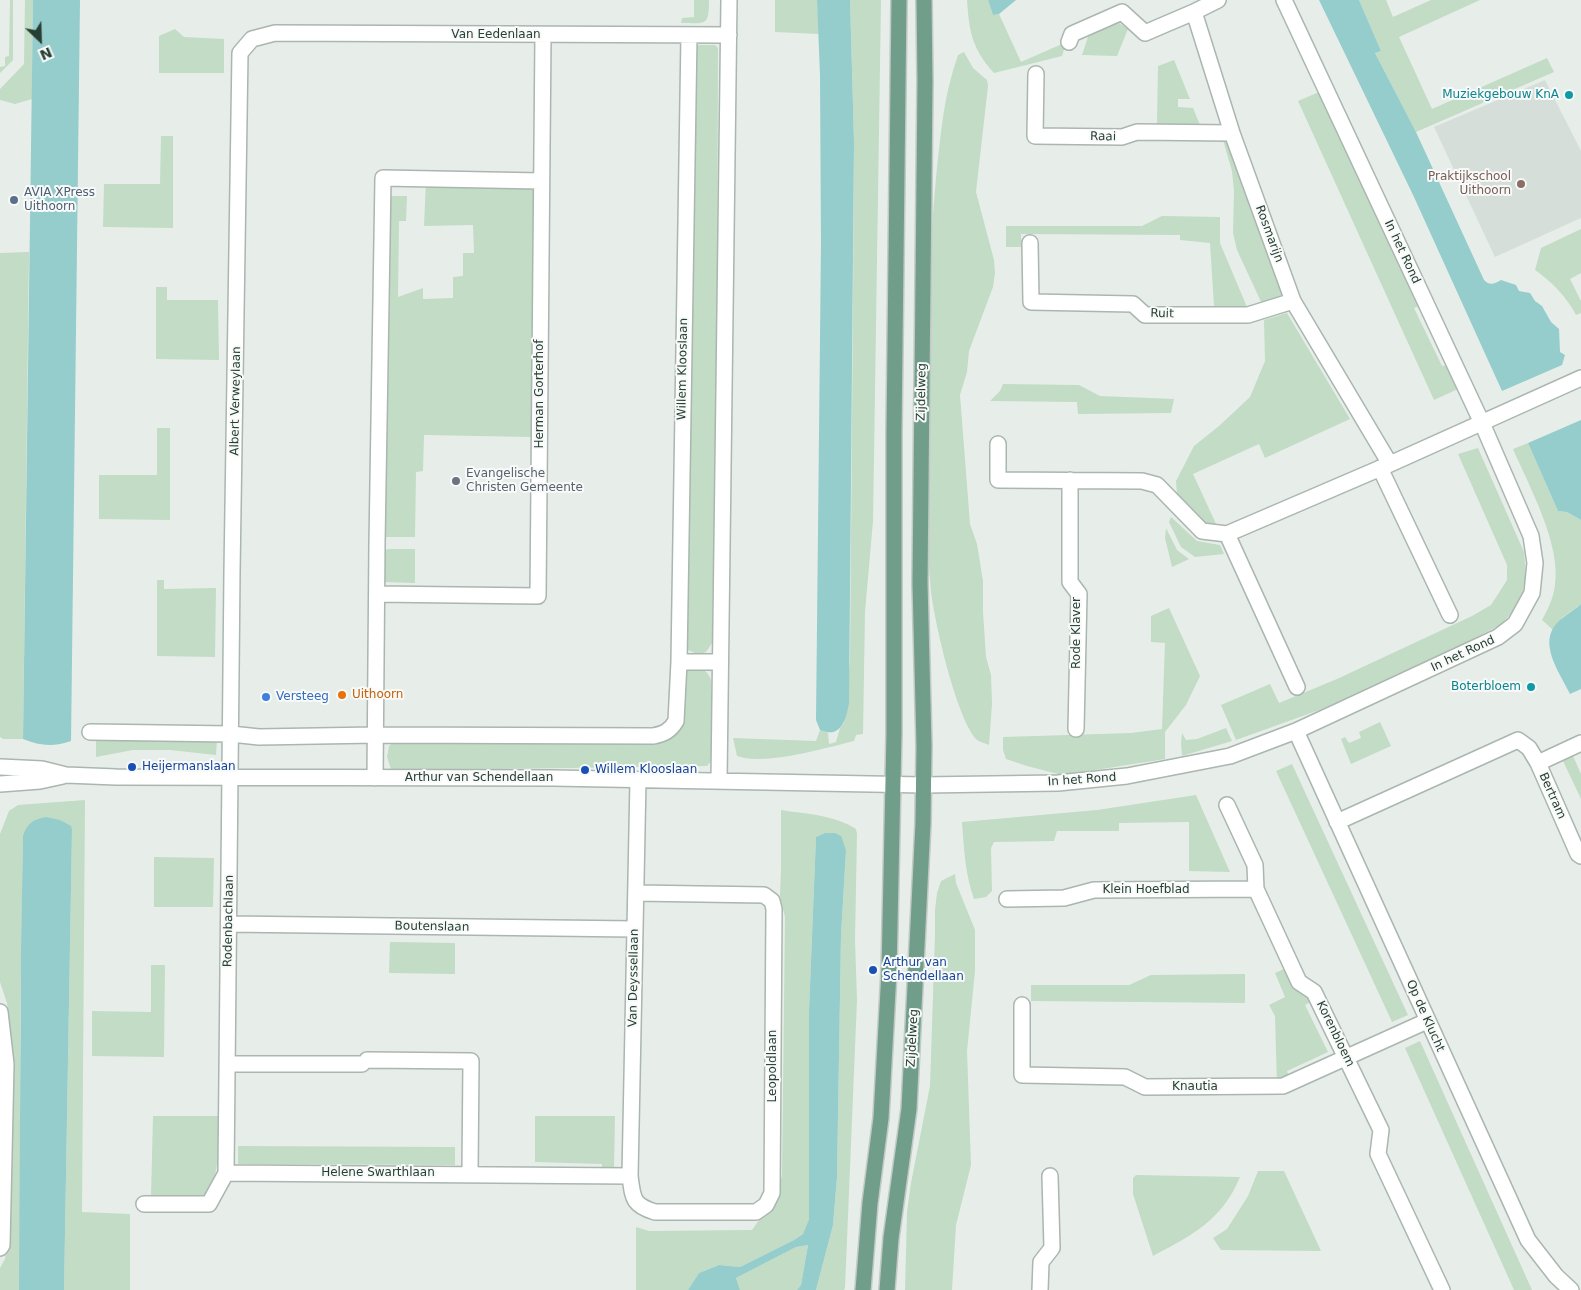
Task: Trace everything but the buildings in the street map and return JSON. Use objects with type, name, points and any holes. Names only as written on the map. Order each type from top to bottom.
[{"type":"main road","points":[[863,1290],[870,1203],[881,1118],[889,972],[894,733],[894,432],[899,0]]},
{"type":"main road","name":"Zijdelweg","points":[[887,1290],[891,1238],[909,1109],[924,785],[920,583],[925,81],[924,0]]},
{"type":"street","points":[[718,780],[729,0]]},
{"type":"street","points":[[1069,42],[1072,34],[1122,12],[1145,33],[1218,0]]},
{"type":"street","name":"In het Rond","points":[[924,785],[1058,783],[1127,776],[1230,756],[1296,731],[1498,638],[1515,624],[1532,593],[1534,563],[1531,536],[1482,423],[1284,0]]},
{"type":"street","name":"Rosmarijn","points":[[1194,12],[1232,134],[1293,301],[1385,466]]},
{"type":"street","name":"Van Eedenlaan","points":[[262,36],[275,33],[729,35]]},
{"type":"street","name":"Herman Gorterhof","points":[[376,594],[538,596],[543,35]]},
{"type":"street","name":"Willem Klooslaan","points":[[679,662],[689,35]]},
{"type":"street","name":"Albert Verweylaan","points":[[231,777],[232,572],[240,53],[252,39],[262,36]]},
{"type":"street","name":"Raai","points":[[1036,74],[1035,136],[1122,137],[1137,132],[1232,134]]},
{"type":"street","points":[[375,778],[383,178],[541,181]]},
{"type":"street","name":"Ruit","points":[[1030,244],[1031,302],[1133,304],[1145,314],[1248,315],[1293,301]]},
{"type":"street","points":[[998,444],[998,480],[1142,481],[1157,485],[1202,531],[1227,534],[1581,378]]},
{"type":"street","points":[[1385,466],[1450,615]]},
{"type":"street","name":"Rode Klaver","points":[[1070,480],[1070,582],[1079,594],[1076,729]]},
{"type":"street","points":[[1227,534],[1297,687]]},
{"type":"street","points":[[90,732],[231,734],[259,737],[375,735],[653,736],[663,734],[676,722],[679,662],[719,662]]},
{"type":"street","name":"Op de Klucht","points":[[1296,731],[1528,1240],[1556,1276],[1571,1290]]},
{"type":"street","points":[[1337,822],[1518,740],[1529,748],[1538,762],[1581,743]]},
{"type":"street","name":"Bertram","points":[[1538,762],[1578,854],[1581,856]]},
{"type":"street","points":[[0,784],[2,779],[1,766]]},
{"type":"street","name":"Arthur van Schendellaan","points":[[1,766],[42,769],[66,775],[718,780],[892,785]]},
{"type":"street","name":"Arthur van Schendellaan","points":[[0,784],[40,781],[66,775]]},
{"type":"street","name":"Rodenbachlaan","points":[[226,1173],[231,777]]},
{"type":"street","name":"Van Deyssellaan","points":[[630,1176],[638,780]]},
{"type":"street","points":[[892,785],[924,785]]},
{"type":"street","name":"Korenbloem","points":[[1227,805],[1255,865],[1256,890],[1300,982],[1314,992],[1381,1130],[1378,1154],[1442,1290]]},
{"type":"street","name":"Klein Hoefblad","points":[[1007,899],[1064,898],[1094,890],[1256,890]]},
{"type":"street","name":"Leopoldlaan","points":[[630,1176],[633,1199],[641,1208],[655,1212],[756,1212],[766,1205],[772,1192],[774,909],[772,900],[764,895],[636,893]]},
{"type":"street","name":"Boutenslaan","points":[[229,924],[634,929]]},
{"type":"street","name":"Knautia","points":[[1022,1005],[1022,1075],[1125,1077],[1145,1087],[1283,1086],[1427,1021]]},
{"type":"street","points":[[0,1012],[6,1064],[2,1245],[0,1248]]},
{"type":"street","points":[[227,1064],[471,1061],[470,1173]]},
{"type":"street","points":[[144,1204],[210,1204],[226,1173]]},
{"type":"street","name":"Helene Swarthlaan","points":[[226,1173],[470,1173],[630,1176]]},
{"type":"street","points":[[1040,1290],[1041,1262],[1052,1248],[1050,1176]]},
{"type":"street","name":"Korenbloem","points":[[1432,1269],[1432,1290]]},
{"type":"shaded area","name":"Praktijkschool Uithoorn","points":[[1545,80],[1581,151],[1581,218],[1495,257],[1434,127]]},
{"type":"green space","points":[[10,0],[13,0],[13,60],[0,73],[0,67],[5,66],[5,57],[9,56]]},
{"type":"green space","points":[[25,0],[33,0],[32,99],[15,104],[0,100],[0,89],[24,64]]},
{"type":"green space","points":[[694,0],[709,0],[707,19],[701,23],[681,23],[682,18],[694,17]]},
{"type":"green space","points":[[775,0],[817,0],[819,34],[775,32]]},
{"type":"green space","points":[[850,0],[881,0],[873,521],[865,612],[863,734],[856,735],[854,741],[795,755],[749,759],[737,756],[733,738],[816,741],[820,730],[828,733],[829,744],[836,742],[840,728],[844,723],[850,660],[853,305],[854,142]]},
{"type":"green space","points":[[967,0],[988,0],[993,15],[999,14],[1021,62],[1062,44],[1065,46],[1062,56],[994,73],[976,48],[969,21]]},
{"type":"green space","points":[[1359,0],[1386,0],[1393,17],[1431,0],[1480,0],[1399,37],[1432,109],[1547,58],[1554,72],[1416,132],[1375,53],[1381,51]]},
{"type":"green space","points":[[1115,22],[1128,29],[1117,56],[1082,55],[1090,31]]},
{"type":"green space","points":[[175,29],[184,37],[224,39],[224,73],[159,73],[159,36]]},
{"type":"green space","points":[[695,45],[715,45],[718,48],[717,354],[712,643],[706,652],[699,655],[688,650],[684,643]]},
{"type":"green space","points":[[964,52],[973,68],[987,80],[988,86],[976,192],[994,260],[995,273],[993,287],[969,351],[967,372],[960,395],[970,524],[977,544],[983,581],[986,657],[991,675],[992,704],[989,745],[976,739],[968,727],[954,691],[933,607],[929,555],[928,322],[931,240],[943,117],[958,55]]},
{"type":"green space","points":[[1174,60],[1190,99],[1178,99],[1178,107],[1193,108],[1200,125],[1157,124],[1158,66]]},
{"type":"green space","points":[[1319,92],[1419,306],[1414,308],[1442,366],[1447,365],[1458,389],[1434,400],[1298,101]]},
{"type":"green space","points":[[161,136],[173,136],[173,228],[103,227],[104,184],[160,184]]},
{"type":"green space","points":[[1223,140],[1229,140],[1248,192],[1247,197],[1284,297],[1262,304],[1237,250],[1233,233],[1234,191],[1232,171]]},
{"type":"green space","points":[[426,180],[534,182],[532,437],[424,435],[423,471],[416,472],[415,537],[383,537],[386,196],[407,196],[406,221],[399,221],[398,297],[423,288],[423,299],[453,298],[453,277],[463,276],[463,253],[474,253],[473,225],[424,226]]},
{"type":"green space","points":[[1162,216],[1220,217],[1220,243],[1247,307],[1214,306],[1210,243],[1180,240],[1180,235],[1021,234],[1021,247],[1006,247],[1006,226],[1142,226]]},
{"type":"green space","points":[[1581,229],[1581,273],[1570,279],[1581,301],[1581,313],[1576,315],[1558,290],[1535,270],[1541,248]]},
{"type":"green space","points":[[29,252],[23,739],[3,739],[0,737],[0,253]]},
{"type":"green space","points":[[156,287],[167,287],[167,300],[218,300],[219,360],[156,359]]},
{"type":"green space","points":[[1287,313],[1350,419],[1265,458],[1259,444],[1193,474],[1217,526],[1205,523],[1177,495],[1176,481],[1194,446],[1250,397],[1265,361],[1264,320]]},
{"type":"green space","points":[[1003,384],[1079,385],[1100,396],[1174,399],[1171,413],[1078,414],[1077,402],[990,401],[1000,391]]},
{"type":"green space","points":[[157,428],[170,428],[170,520],[99,519],[99,475],[157,475]]},
{"type":"green space","points":[[1528,443],[1558,511],[1567,512],[1581,520],[1581,604],[1563,617],[1553,630],[1542,620],[1554,589],[1556,568],[1553,551],[1549,533],[1535,497],[1513,449]]},
{"type":"green space","points":[[1478,448],[1524,552],[1526,576],[1522,595],[1513,611],[1502,624],[1471,640],[1322,709],[1236,740],[1221,705],[1270,684],[1279,703],[1337,679],[1472,616],[1491,605],[1507,580],[1507,565],[1458,454]]},
{"type":"green space","points":[[1171,517],[1197,541],[1220,545],[1224,554],[1195,557],[1181,547],[1169,522]]},
{"type":"green space","points":[[1166,528],[1177,550],[1189,559],[1172,567],[1165,538]]},
{"type":"green space","points":[[388,549],[415,549],[415,583],[383,582],[383,551]]},
{"type":"green space","points":[[157,580],[164,580],[164,589],[216,588],[215,657],[157,656]]},
{"type":"green space","points":[[1169,608],[1200,676],[1186,705],[1165,732],[1165,759],[1058,774],[1006,759],[1003,750],[1003,737],[1131,733],[1162,729],[1165,643],[1151,642],[1151,616]]},
{"type":"green space","points":[[698,667],[709,675],[711,680],[714,746],[712,760],[707,766],[391,769],[387,757],[389,746],[396,740],[659,743],[673,738],[680,726],[682,677],[687,671]]},
{"type":"green space","points":[[1380,722],[1391,746],[1351,764],[1341,739],[1345,737],[1349,743],[1361,738],[1359,732]]},
{"type":"green space","points":[[1226,728],[1232,741],[1182,756],[1182,733],[1186,740],[1197,739]]},
{"type":"green space","points":[[96,737],[217,739],[216,755],[170,750],[133,750],[96,757]]},
{"type":"green space","points":[[1573,756],[1581,774],[1581,799],[1563,761]]},
{"type":"green space","points":[[1292,764],[1408,1015],[1392,1022],[1276,771]]},
{"type":"green space","points":[[1196,795],[1230,872],[1189,871],[1189,822],[1119,823],[1119,831],[1057,831],[1054,841],[994,842],[991,848],[992,891],[986,897],[974,899],[967,871],[962,822],[1097,810]]},
{"type":"green space","points":[[85,800],[82,1212],[130,1214],[130,1290],[64,1290],[72,830],[23,836],[20,1030],[20,1277],[19,1290],[0,1290],[0,1268],[5,1259],[11,1227],[12,1117],[11,1045],[7,1003],[0,982],[0,834],[9,811],[18,805]]},
{"type":"green space","points":[[781,810],[839,821],[856,829],[857,834],[855,939],[857,1000],[845,1288],[844,1290],[816,1290],[833,1225],[837,1177],[841,935],[846,850],[825,833],[816,837],[809,1011],[809,1219],[803,1234],[740,1267],[719,1265],[699,1273],[688,1290],[636,1290],[636,1227],[649,1231],[752,1230],[776,1196],[782,1176],[785,917],[780,896]]},
{"type":"green space","points":[[154,857],[214,858],[213,907],[154,907]]},
{"type":"green space","points":[[955,874],[956,883],[975,930],[975,971],[967,1051],[971,1165],[956,1225],[952,1290],[905,1290],[907,1212],[930,1086],[937,893],[941,881]]},
{"type":"green space","points":[[390,942],[455,943],[455,974],[389,973]]},
{"type":"green space","points":[[151,965],[165,965],[164,1057],[92,1056],[92,1011],[151,1012]]},
{"type":"green space","points":[[1286,968],[1311,997],[1312,1001],[1305,1005],[1328,1052],[1287,1071],[1290,1079],[1277,1085],[1275,1016],[1269,1005],[1285,997],[1275,973]]},
{"type":"green space","points":[[1245,974],[1245,1003],[1031,1001],[1031,985],[1129,985],[1151,975]]},
{"type":"green space","points":[[1420,1041],[1532,1290],[1514,1290],[1405,1048]]},
{"type":"green space","points":[[153,1116],[219,1116],[216,1171],[209,1190],[204,1196],[151,1196]]},
{"type":"green space","points":[[535,1116],[615,1116],[614,1169],[602,1169],[602,1164],[535,1162]]},
{"type":"green space","points":[[238,1146],[455,1147],[455,1165],[238,1164]]},
{"type":"green space","points":[[1258,1171],[1284,1171],[1321,1251],[1221,1250],[1213,1238],[1227,1229],[1248,1196]]},
{"type":"green space","points":[[1136,1175],[1240,1177],[1224,1205],[1205,1225],[1153,1256],[1133,1194],[1133,1178]]},
{"type":"green space","points":[[808,1245],[801,1285],[797,1290],[740,1290],[736,1278],[796,1247]]},
{"type":"water","points":[[33,0],[80,0],[71,741],[53,745],[35,743],[23,739]]},
{"type":"water","points":[[817,0],[850,0],[854,142],[849,703],[844,721],[838,730],[833,732],[820,730],[816,720],[821,243],[820,75]]},
{"type":"water","points":[[988,0],[1016,0],[999,14],[993,15]]},
{"type":"water","points":[[1319,0],[1359,0],[1381,51],[1375,53],[1416,132],[1484,280],[1490,284],[1501,280],[1516,285],[1519,291],[1530,293],[1535,301],[1542,306],[1551,322],[1559,329],[1560,352],[1565,355],[1562,365],[1502,391],[1414,197]]},
{"type":"water","points":[[1581,420],[1581,520],[1567,512],[1558,511],[1528,443]]},
{"type":"water","points":[[1581,604],[1581,689],[1570,694],[1553,661],[1549,643],[1554,627]]},
{"type":"water","points":[[46,817],[60,820],[71,826],[72,830],[64,1290],[19,1290],[23,836],[26,828],[31,823]]},
{"type":"water","points":[[825,833],[835,833],[841,836],[846,850],[841,935],[837,1177],[833,1225],[816,1290],[797,1290],[801,1285],[808,1245],[796,1247],[736,1278],[740,1290],[688,1290],[699,1273],[719,1265],[740,1267],[794,1240],[803,1234],[809,1219],[809,1011],[816,837]]},
{"type":"place","name":"Muziekgebouw KnA","points":[[1569,95]]},
{"type":"place","name":"Praktijkschool Uithoorn","points":[[1521,184]]},
{"type":"place","name":"AVIA XPress Uithoorn","points":[[14,200]]},
{"type":"place","name":"Evangelische Christen Gemeente","points":[[456,481]]},
{"type":"place","name":"Boterbloem","points":[[1531,687]]},
{"type":"place","name":"Uithoorn","points":[[342,695]]},
{"type":"place","name":"Versteeg","points":[[266,697]]},
{"type":"place","name":"Heijermanslaan","points":[[132,767]]},
{"type":"place","name":"Willem Klooslaan","points":[[585,770]]},
{"type":"place","name":"Arthur van Schendellaan","points":[[873,970]]}]
